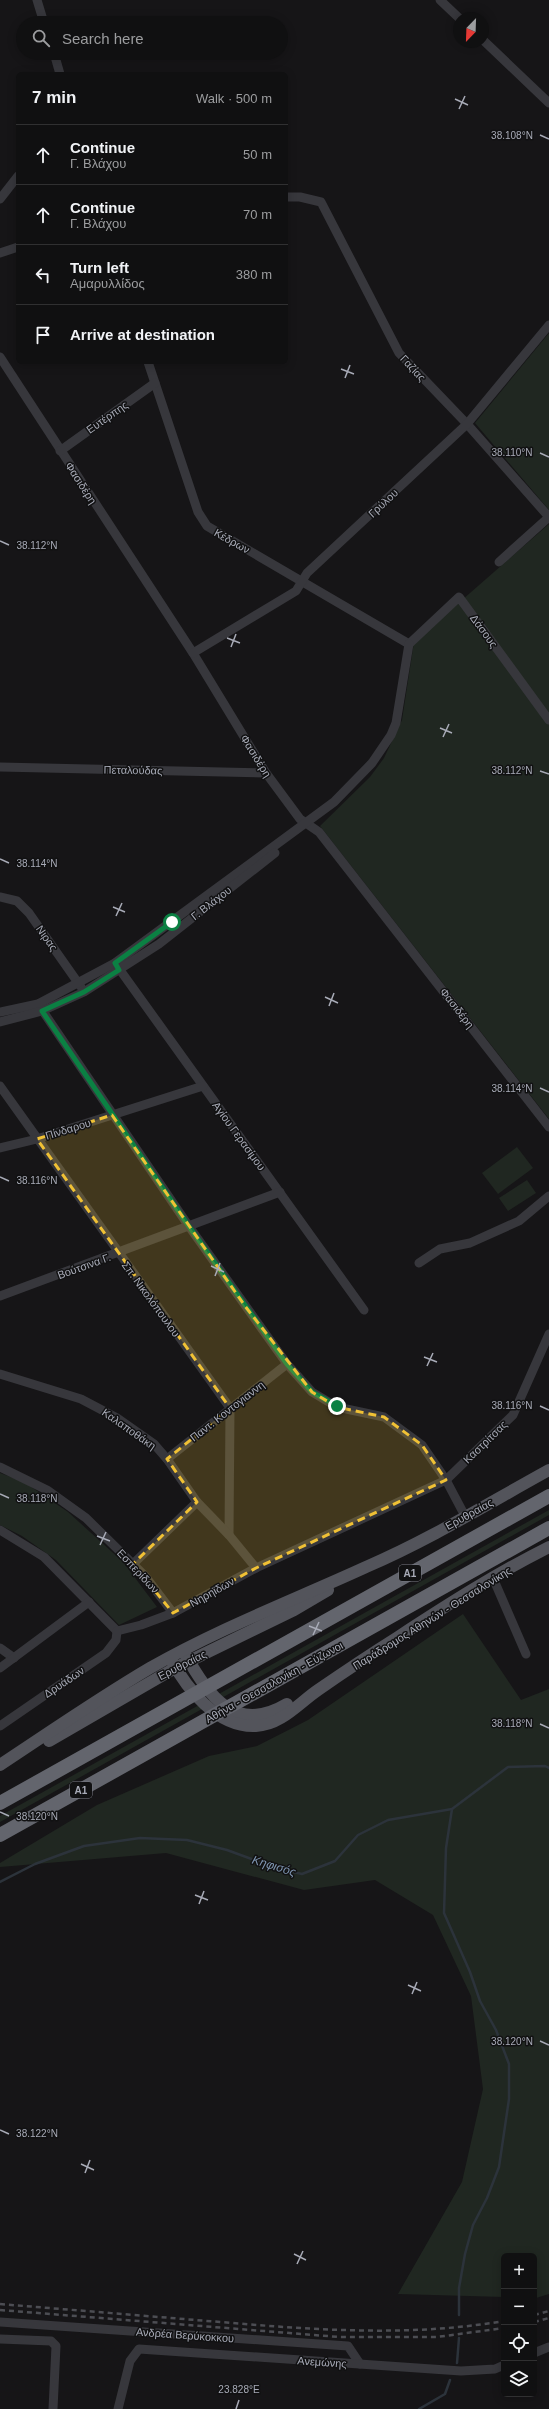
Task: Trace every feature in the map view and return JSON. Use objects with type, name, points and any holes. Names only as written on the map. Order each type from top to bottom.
[{"type":"highway","name":"Α1","points":[[0,1803],[549,1496]]},
{"type":"highway","name":"Αθήνα - Θεσσαλονίκη - Εύζωνοι","points":[[0,1835],[549,1528]]},
{"type":"main road","name":"Ερυθραίας","points":[[0,1766],[92,1718],[173,1663],[294,1610],[367,1567],[549,1470]]},
{"type":"main road","name":"Παράδρομος Αθηνών - Θεσσαλονίκης","points":[[173,1663],[211,1709],[226,1720],[248,1726],[272,1722],[291,1711],[316,1691],[493,1578],[549,1547]]},
{"type":"main road","name":"Παράδρομος Αθηνών - Θεσσαλονίκης","points":[[186,1656],[208,1691],[233,1711],[248,1716],[268,1714],[316,1691]]},
{"type":"street","points":[[37,0],[42,16]]},
{"type":"street","points":[[440,0],[453,12]]},
{"type":"street","points":[[489,46],[549,103]]},
{"type":"street","points":[[56,60],[59,72]]},
{"type":"street","points":[[0,199],[16,179]]},
{"type":"street","name":"Γαζίας","points":[[288,197],[300,196],[321,202],[399,353],[467,424],[549,518]]},
{"type":"street","points":[[0,253],[16,248]]},
{"type":"street","name":"Γρύλου","points":[[193,653],[297,589],[307,573],[467,424],[549,325]]},
{"type":"street","name":"Φασιδέρη","points":[[0,357],[193,653],[266,773],[300,819],[323,838],[549,1128]]},
{"type":"street","name":"Κέδρων","points":[[149,364],[198,512],[204,523],[212,530],[302,580],[409,644]]},
{"type":"street","name":"Ευτέρπης","points":[[60,451],[155,384]]},
{"type":"street","points":[[499,562],[549,518]]},
{"type":"street","name":"Δάσους","points":[[409,644],[459,597],[549,720]]},
{"type":"street","name":"Γ. Βλάχου","points":[[0,1012],[40,1007],[78,983],[117,966],[159,944],[288,842],[360,777],[391,735],[396,723],[409,644]]},
{"type":"street","name":"Πεταλούδας","points":[[0,767],[266,773]]},
{"type":"street","name":"Νιρας","points":[[0,898],[17,901],[29,912],[84,992]]},
{"type":"street","name":"Γ. Βλάχου","points":[[0,1022],[84,992],[117,966]]},
{"type":"street","name":"Αγίου Γερασίμου","points":[[117,966],[364,1310]]},
{"type":"street","points":[[40,1007],[188,1225],[287,1364],[312,1392],[337,1406],[384,1417],[422,1445],[446,1480],[465,1516]]},
{"type":"street","name":"Σπ. Νικολόπουλου","points":[[0,1086],[230,1408]]},
{"type":"street","name":"Πίνδαρου","points":[[0,1148],[37,1139],[203,1086]]},
{"type":"street","name":"Βούτσινα Γ.","points":[[0,1296],[280,1192]]},
{"type":"street","points":[[419,1263],[440,1249],[470,1243],[519,1221],[549,1196]]},
{"type":"street","name":"Καστρίτσας","points":[[446,1480],[513,1415],[549,1334]]},
{"type":"street","name":"Παντ. Κοντογιαννη","points":[[167,1458],[287,1364]]},
{"type":"street","name":"Καλαποθάκη","points":[[0,1374],[74,1396],[102,1409],[150,1441],[167,1458],[197,1502],[229,1535],[256,1568]]},
{"type":"street","points":[[229,1535],[230,1408]]},
{"type":"street","name":"Εσπερίδων","points":[[0,1467],[35,1484],[64,1501],[92,1523],[145,1576],[173,1613]]},
{"type":"street","name":"Νηρηϊδων","points":[[117,1631],[141,1625],[173,1613],[256,1568],[446,1480]]},
{"type":"street","points":[[133,1564],[197,1502]]},
{"type":"street","points":[[0,1530],[44,1556],[117,1631]]},
{"type":"street","points":[[493,1578],[526,1654]]},
{"type":"street","points":[[0,1668],[89,1602]]},
{"type":"street","name":"Δρυάδων","points":[[0,1726],[106,1653],[116,1640],[117,1631]]},
{"type":"street","points":[[0,1648],[14,1658]]},
{"type":"street","name":"Ανδρέα Βερύκοκκου","points":[[0,2322],[348,2346],[360,2364]]},
{"type":"street","points":[[0,2339],[51,2341],[56,2346],[53,2409]]},
{"type":"street","points":[[537,2352],[549,2347]]},
{"type":"street","name":"Ανεμώνης","points":[[118,2409],[130,2361],[139,2349],[461,2371],[495,2369],[501,2366]]},
{"type":"highlighted area","points":[[112,1115],[245,1306],[312,1392],[337,1407],[384,1417],[422,1445],[446,1480],[256,1568],[173,1613],[133,1564],[197,1502],[167,1459],[230,1408],[37,1139]]},
{"type":"shaded area","points":[[549,333],[549,510],[475,423]]},
{"type":"shaded area","points":[[549,524],[549,1119],[320,826],[370,777],[384,758],[402,720],[414,642]]},
{"type":"shaded area","points":[[517,1147],[533,1168],[498,1194],[482,1173]]},
{"type":"shaded area","points":[[527,1180],[536,1193],[508,1211],[499,1198]]},
{"type":"shaded area","points":[[0,1473],[24,1482],[68,1512],[123,1562],[157,1607],[119,1625],[56,1560],[22,1536],[0,1525]]},
{"type":"shaded area","points":[[549,1510],[549,1515],[0,1822],[0,1816]]},
{"type":"shaded area","points":[[463,1614],[521,1700],[549,1689],[549,2294],[537,2298],[537,2253],[501,2253],[501,2297],[398,2294],[462,2182],[483,2089],[471,1996],[433,1915],[375,1880],[304,1890],[166,1853],[0,1867],[0,1863],[97,1805],[209,1756],[257,1746],[308,1720]]},
{"type":"waterway","name":"Κηφισός","points":[[0,1882],[35,1864],[84,1846],[140,1838],[187,1840],[227,1850],[276,1868],[302,1874],[335,1861],[358,1835],[388,1820],[452,1809],[508,1767],[545,1766],[549,1768]]},
{"type":"waterway","points":[[452,1809],[446,1848],[444,1913],[470,1972],[480,2001],[496,2030],[509,2064],[509,2099],[499,2167],[487,2198],[473,2225],[465,2254],[459,2288],[459,2315]]},
{"type":"waterway","points":[[457,2363],[459,2338]]},
{"type":"waterway","points":[[419,2409],[445,2394],[450,2380]]},
{"type":"railway","points":[[0,2304],[256,2325],[327,2329],[433,2329],[501,2321]]},
{"type":"railway","points":[[0,2310],[339,2337],[437,2337],[501,2328]]},
{"type":"railway","points":[[537,2314],[549,2311]]},
{"type":"railway","points":[[537,2321],[549,2318]]},
{"type":"route","points":[[172,922],[115,963],[119,970],[84,992],[42,1011],[188,1225],[287,1364],[312,1392],[337,1406]]}]
